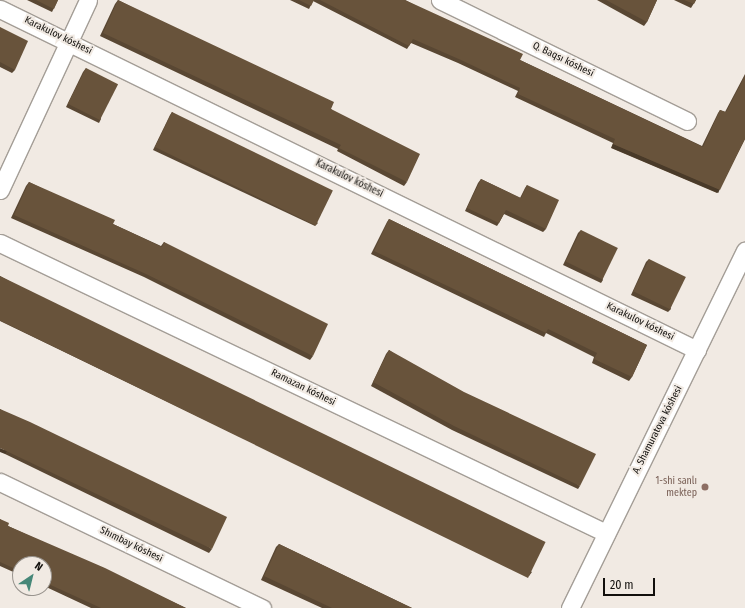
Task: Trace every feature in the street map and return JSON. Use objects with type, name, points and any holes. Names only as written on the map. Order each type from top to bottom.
[{"type":"street","points":[[0,190],[88,0]]},
{"type":"street","name":"Q. Baqsı kóshesi","points":[[440,0],[686,120]]},
{"type":"street","name":"Karakulov kóshesi","points":[[0,9],[69,41],[698,350]]},
{"type":"street","name":"Ramazan kóshesi","points":[[0,242],[606,532]]},
{"type":"street","name":"A. Shamuratova kóshesi","points":[[570,608],[606,532],[698,350],[745,251]]},
{"type":"street","name":"Shımbay kóshesi","points":[[0,482],[262,608]]},
{"type":"building","points":[[36,0],[58,0],[54,9]]},
{"type":"building","points":[[118,0],[334,102],[331,109],[420,154],[407,182],[339,148],[341,145],[103,33]]},
{"type":"building","points":[[299,0],[314,0],[311,6]]},
{"type":"building","points":[[320,0],[405,0],[523,54],[520,60],[703,147],[720,110],[726,112],[745,76],[745,139],[720,190],[613,144],[615,139],[518,94],[520,88],[413,39],[409,46]]},
{"type":"building","points":[[606,0],[657,0],[647,22]]},
{"type":"building","points":[[684,0],[696,0],[694,4]]},
{"type":"building","points":[[0,27],[28,41],[15,70],[0,62]]},
{"type":"building","points":[[86,68],[118,84],[100,120],[68,104]]},
{"type":"building","points":[[172,112],[333,190],[316,226],[155,147]]},
{"type":"building","points":[[481,179],[521,198],[527,185],[559,200],[546,229],[506,210],[499,223],[467,208]]},
{"type":"building","points":[[29,182],[115,220],[113,224],[162,247],[164,242],[328,324],[313,356],[146,274],[14,215]]},
{"type":"building","points":[[389,219],[647,345],[632,377],[594,359],[597,353],[548,329],[546,333],[374,251]]},
{"type":"building","points":[[581,230],[618,248],[603,279],[566,261]]},
{"type":"building","points":[[649,259],[686,277],[670,309],[633,291]]},
{"type":"building","points":[[0,276],[546,542],[528,578],[0,321]]},
{"type":"building","points":[[389,350],[464,392],[596,454],[580,486],[454,426],[373,382]]},
{"type":"building","points":[[0,409],[227,517],[212,549],[0,448]]},
{"type":"building","points":[[0,519],[9,523],[8,526],[105,568],[186,608],[101,608],[52,586],[52,556],[12,556],[12,567],[0,562]]},
{"type":"building","points":[[279,544],[412,608],[332,608],[264,576]]},
{"type":"place","name":"1-shi sanlı mektep","points":[[705,487]]}]
